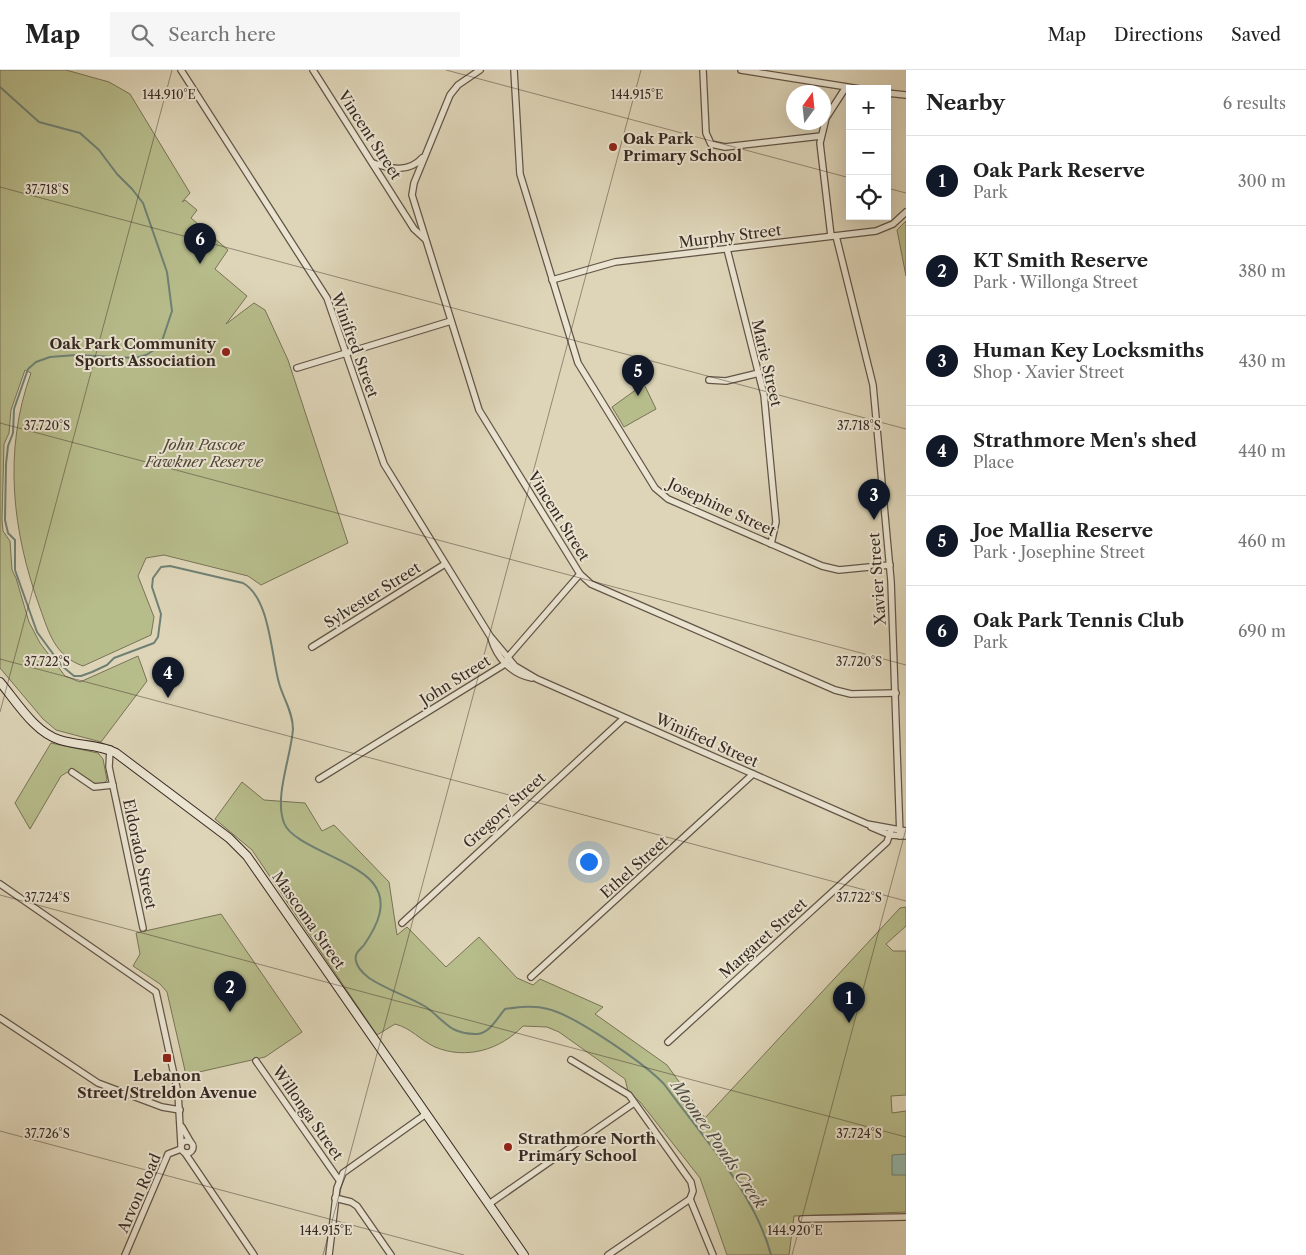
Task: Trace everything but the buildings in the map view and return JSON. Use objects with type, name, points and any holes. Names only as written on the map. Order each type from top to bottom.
[{"type":"main road","name":"Mascoma Street","points":[[0,682],[34,722],[54,738],[110,750],[229,838],[247,856],[524,1255]]},
{"type":"street","name":"Winifred Street","points":[[181,70],[327,298],[347,352],[379,456],[490,636],[504,664],[516,673],[537,679]]},
{"type":"street","name":"Vincent Street","points":[[313,70],[414,229],[424,239]]},
{"type":"street","name":"Vincent Street","points":[[480,70],[458,85],[450,95],[412,188],[424,239],[480,410],[580,574],[591,584],[835,690],[850,694],[896,693]]},
{"type":"street","name":"Josephine Street","points":[[514,70],[520,174],[580,368],[655,488],[668,499],[832,569],[890,565]]},
{"type":"street","points":[[703,70],[706,133],[711,144],[725,147],[821,136]]},
{"type":"street","points":[[741,70],[797,75],[846,87]]},
{"type":"street","name":"Xavier Street","points":[[846,87],[830,110],[821,136],[833,236],[871,372],[890,565],[903,833]]},
{"type":"street","points":[[891,93],[906,95]]},
{"type":"street","points":[[373,163],[388,168],[400,169],[416,164],[426,152]]},
{"type":"street","name":"Murphy Street","points":[[552,280],[615,262],[881,230],[899,220],[906,212]]},
{"type":"street","points":[[406,214],[413,219],[419,220]]},
{"type":"street","name":"Marie Street","points":[[727,249],[764,394],[776,522],[771,544]]},
{"type":"street","points":[[297,368],[450,319]]},
{"type":"street","points":[[709,380],[726,381],[758,373]]},
{"type":"street","name":"Sylvester Street","points":[[312,647],[445,564]]},
{"type":"street","name":"John Street","points":[[319,779],[504,664],[580,574]]},
{"type":"street","name":"Winifred Street","points":[[490,636],[514,666],[537,679],[868,824],[891,832],[903,833]]},
{"type":"street","name":"Gregory Street","points":[[402,923],[624,718]]},
{"type":"street","name":"Eldorado Street","points":[[110,750],[108,762],[144,928]]},
{"type":"street","name":"Eldorado Street","points":[[72,772],[94,787],[113,785]]},
{"type":"street","name":"Ethel Street","points":[[531,977],[753,774]]},
{"type":"street","name":"Margaret Street","points":[[668,1042],[887,842],[891,832]]},
{"type":"street","points":[[0,884],[156,992],[181,1112],[182,1127],[180,1132],[183,1149],[254,1255]]},
{"type":"street","points":[[0,1018],[98,1084],[181,1112]]},
{"type":"street","points":[[571,1060],[629,1096],[691,1182],[693,1191],[690,1199],[608,1255]]},
{"type":"street","name":"Willonga Street","points":[[256,1061],[339,1180]]},
{"type":"street","points":[[489,1204],[634,1103]]},
{"type":"street","points":[[329,1255],[335,1198],[339,1180],[348,1168],[426,1114]]},
{"type":"street","points":[[182,1127],[193,1144],[196,1167]]},
{"type":"street","points":[[183,1149],[186,1141],[190,1141]]},
{"type":"street","points":[[183,1149],[193,1150]]},
{"type":"street","name":"Arvon Road","points":[[125,1255],[168,1154],[183,1149]]},
{"type":"street","points":[[335,1198],[348,1200],[357,1206],[391,1255]]},
{"type":"street","points":[[690,1199],[713,1255]]},
{"type":"street","points":[[802,1219],[906,1216]]},
{"type":"street","points":[[244,1255],[248,1246]]},
{"type":"green space","name":"John Pascoe Fawkner Reserve","points":[[0,70],[66,70],[109,82],[130,94],[190,193],[182,202],[185,200],[197,210],[191,218],[228,250],[215,269],[247,296],[226,324],[254,303],[265,310],[288,360],[348,543],[261,585],[248,576],[164,555],[146,558],[138,576],[154,617],[151,635],[83,666],[73,662],[59,650],[50,635],[30,579],[17,520],[14,491],[14,461],[22,402],[31,373],[25,370],[11,410],[9,433],[4,444],[2,520],[3,531],[10,541],[12,570],[29,622],[40,643],[65,676],[80,682],[138,656],[147,681],[101,742],[56,730],[43,719],[0,668]]},
{"type":"green space","points":[[906,221],[906,276],[897,230]]},
{"type":"green space","points":[[644,384],[656,409],[624,427],[612,407]]},
{"type":"green space","points":[[51,743],[98,753],[103,759],[107,780],[102,785],[94,785],[71,770],[61,776],[30,829],[15,803]]},
{"type":"green space","points":[[242,782],[264,800],[305,803],[322,831],[334,825],[389,882],[397,935],[407,927],[446,967],[479,937],[517,978],[533,985],[540,979],[603,1007],[595,1014],[667,1065],[705,1118],[900,908],[906,907],[906,926],[886,944],[893,951],[906,951],[906,1095],[891,1096],[892,1113],[906,1111],[906,1212],[794,1216],[789,1255],[727,1255],[700,1178],[641,1103],[628,1091],[625,1079],[559,1032],[547,1027],[523,1026],[493,1047],[459,1053],[435,1047],[406,1028],[395,1024],[377,1035],[252,850],[215,819]]},
{"type":"green space","points":[[221,914],[302,1032],[265,1057],[186,1075],[167,992],[160,984],[133,966],[140,954],[136,933]]},
{"type":"shaded area","points":[[906,1154],[906,1175],[892,1175],[892,1155]]},
{"type":"waterway","name":"Moonee Ponds Creek","points":[[0,87],[39,122],[80,133],[99,150],[143,203],[167,272],[172,311],[162,341],[154,350],[146,355],[135,358],[76,355],[50,357],[36,362],[28,369],[14,409],[13,433],[8,446],[5,520],[8,533],[15,540],[15,570],[37,632],[62,666],[74,676],[81,676],[107,665],[114,658],[154,643],[158,637],[161,614],[152,587],[153,578],[161,567],[170,566],[243,583],[252,590],[264,614],[279,683],[293,723],[292,740],[282,789],[281,813],[284,823],[299,839],[364,874],[373,883],[380,898],[381,906],[377,922],[369,938],[356,956],[359,968],[376,982],[426,1007],[449,1027],[458,1031],[480,1034],[489,1029],[505,1009],[537,1007],[560,1013],[574,1020],[641,1064],[664,1084],[740,1187],[753,1209],[771,1255]]},
{"type":"place","name":"Oak Park Primary School","points":[[613,147]]},
{"type":"place","name":"Oak Park Tennis Club","points":[[200,264]]},
{"type":"place","name":"Oak Park Community Sports Association","points":[[226,352]]},
{"type":"place","name":"Joe Mallia Reserve","points":[[638,396]]},
{"type":"place","name":"Human Key Locksmiths","points":[[874,520]]},
{"type":"place","name":"Strathmore Men's shed","points":[[168,698]]},
{"type":"place","name":"KT Smith Reserve","points":[[230,1012]]},
{"type":"place","name":"Oak Park Reserve","points":[[849,1023]]},
{"type":"place","name":"Lebanon Street/Streldon Avenue","points":[[167,1058]]},
{"type":"place","name":"Strathmore North Primary School","points":[[508,1147]]}]
